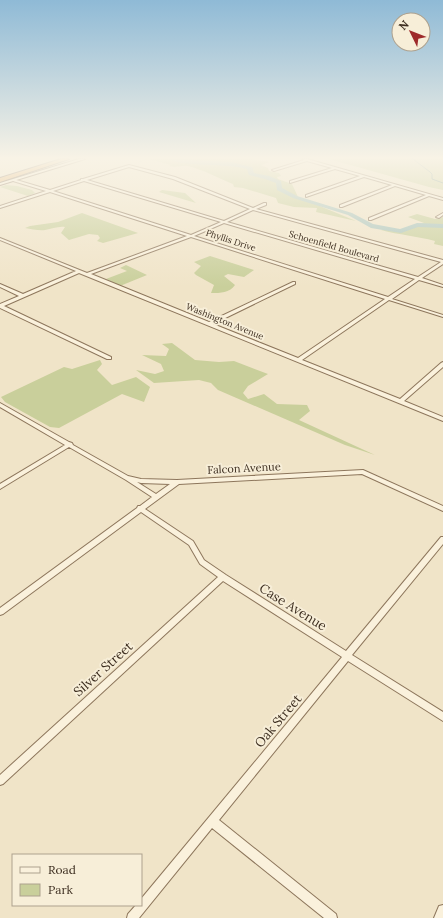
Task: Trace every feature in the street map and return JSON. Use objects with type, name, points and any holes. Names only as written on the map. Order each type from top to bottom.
[{"type":"street","points":[[0,202],[8,204]]},
{"type":"street","points":[[0,207],[15,202]]},
{"type":"street","name":"Phyllis Drive","points":[[80,202],[443,316]]},
{"type":"street","name":"Schoenfield Boulevard","points":[[156,202],[443,286]]},
{"type":"street","points":[[234,202],[252,209],[443,261]]},
{"type":"street","points":[[341,206],[352,202]]},
{"type":"street","points":[[370,219],[413,202]]},
{"type":"street","points":[[88,274],[191,236],[265,204]]},
{"type":"street","points":[[438,217],[443,214]]},
{"type":"street","name":"Washington Avenue","points":[[0,239],[400,402],[443,418]]},
{"type":"street","points":[[299,360],[390,299],[443,261]]},
{"type":"street","points":[[0,306],[80,271]]},
{"type":"street","points":[[209,324],[294,283]]},
{"type":"street","points":[[0,285],[23,296]]},
{"type":"street","points":[[0,306],[109,358]]},
{"type":"street","points":[[400,402],[443,364]]},
{"type":"street","name":"Falcon Avenue","points":[[0,405],[70,444],[156,497]]},
{"type":"street","points":[[0,487],[70,444]]},
{"type":"street","name":"Falcon Avenue","points":[[126,478],[141,481],[176,482],[363,472],[443,509]]},
{"type":"street","points":[[0,612],[176,482]]},
{"type":"street","name":"Case Avenue","points":[[140,508],[191,543],[202,562],[223,577],[443,717]]},
{"type":"street","name":"Oak Street","points":[[142,906],[443,539]]},
{"type":"street","name":"Silver Street","points":[[0,781],[223,577]]},
{"type":"street","points":[[212,821],[332,918]]},
{"type":"street","name":"Oak Street","points":[[132,918],[142,906]]},
{"type":"street","points":[[439,918],[443,910]]},
{"type":"green space","points":[[278,202],[310,202],[356,221],[316,212],[317,208],[294,207]]},
{"type":"green space","points":[[82,213],[138,233],[103,243],[97,241],[100,238],[98,235],[89,234],[69,240],[61,233],[65,227],[43,230],[25,228],[58,222]]},
{"type":"green space","points":[[417,214],[435,219],[443,217],[443,246],[434,244],[435,241],[381,230],[401,230],[424,223],[408,217]]},
{"type":"green space","points":[[210,256],[254,270],[244,277],[228,274],[224,276],[235,285],[233,288],[221,293],[211,293],[214,285],[194,273],[201,266],[194,262]]},
{"type":"green space","points":[[126,265],[147,275],[120,286],[106,279],[127,271],[120,268]]},
{"type":"green space","points":[[172,343],[195,360],[219,362],[234,361],[268,374],[248,386],[243,393],[248,399],[264,394],[277,404],[307,405],[310,411],[299,420],[375,455],[345,445],[218,390],[211,383],[199,380],[154,383],[136,370],[155,374],[164,371],[161,364],[142,355],[166,356],[169,349],[162,344]]},
{"type":"green space","points":[[100,360],[102,364],[97,370],[112,385],[136,377],[150,387],[144,402],[122,394],[59,428],[50,427],[5,402],[1,397],[64,367],[72,369]]},
{"type":"waterway","points":[[311,202],[350,214],[371,226],[401,231],[417,225],[443,226]]}]
